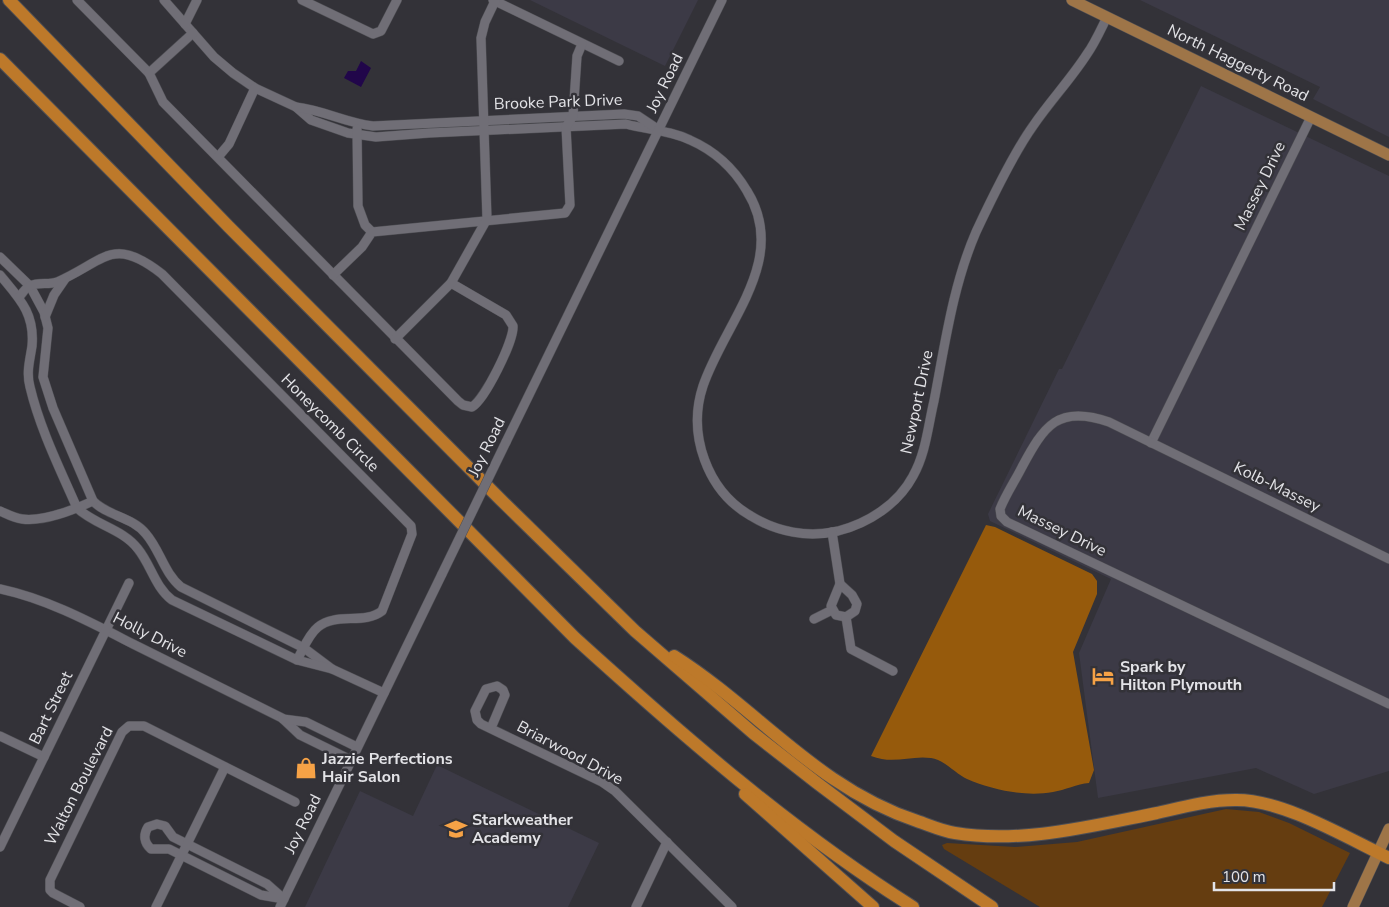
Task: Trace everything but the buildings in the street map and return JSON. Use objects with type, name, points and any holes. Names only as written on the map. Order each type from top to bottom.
[{"type":"highway","points":[[9,0],[222,220],[501,500],[635,631],[753,733],[803,772],[894,841],[992,907]]},
{"type":"highway","points":[[0,60],[575,638],[640,697],[812,838],[861,874],[913,907]]},
{"type":"highway","points":[[635,631],[686,664],[814,767],[848,791],[893,814],[953,833],[1024,836],[1092,826],[1192,805],[1236,800],[1260,802],[1280,808],[1384,855]]},
{"type":"highway","points":[[714,758],[733,784],[873,907]]},
{"type":"main road","name":"North Haggerty Road","points":[[1072,0],[1389,155]]},
{"type":"main road","points":[[1353,907],[1384,855],[1389,829]]},
{"type":"street","points":[[77,0],[149,73],[163,102],[395,339],[458,401],[467,406],[477,404],[512,338],[514,326],[506,315],[451,283]]},
{"type":"street","name":"Brooke Park Drive","points":[[164,0],[214,57],[255,88],[296,107],[316,111],[357,124],[388,126],[573,116],[634,115],[659,130]]},
{"type":"street","points":[[185,24],[197,0]]},
{"type":"street","points":[[302,0],[373,34],[381,31],[397,0]]},
{"type":"street","name":"Joy Road","points":[[282,903],[722,0]]},
{"type":"street","points":[[395,339],[451,283],[486,219],[481,38],[485,22],[494,1],[618,61]]},
{"type":"street","name":"Newport Drive","points":[[659,130],[686,138],[706,148],[725,162],[740,178],[751,196],[760,224],[760,254],[754,279],[705,381],[700,397],[698,432],[706,464],[721,491],[750,516],[769,525],[792,532],[808,534],[849,528],[879,513],[899,496],[913,477],[924,448],[953,304],[975,234],[1029,132],[1087,54],[1107,17]]},
{"type":"street","points":[[149,73],[193,33]]},
{"type":"street","points":[[333,275],[362,247],[372,232],[486,219],[560,215],[568,209],[566,127],[573,116],[577,56],[582,44]]},
{"type":"street","points":[[218,157],[229,144],[255,88]]},
{"type":"street","name":"Brooke Park Drive","points":[[296,107],[311,120],[356,135],[387,137],[485,130],[626,124],[659,130]]},
{"type":"street","name":"Massey Drive","points":[[1311,117],[1151,443],[1096,418],[1078,415],[1059,420],[1047,427],[1037,439],[1001,506],[1001,516],[1007,522],[1389,704]]},
{"type":"street","points":[[357,124],[358,206],[361,218],[372,232]]},
{"type":"street","points":[[387,137],[388,126]]},
{"type":"street","name":"Honeycomb Circle","points":[[30,286],[52,283],[113,254],[130,254],[144,260],[162,274],[411,526],[412,534],[382,611],[373,616],[324,623],[313,632],[296,660]]},
{"type":"street","points":[[0,257],[30,286],[45,317],[48,328],[43,377],[49,398],[93,501],[147,534],[176,583],[304,648],[332,669]]},
{"type":"street","points":[[45,317],[54,295],[68,275]]},
{"type":"street","points":[[0,276],[19,297],[28,313],[32,333],[28,366],[30,386],[37,414],[77,508],[84,515],[124,536],[138,548],[165,594],[172,600],[296,660],[332,669],[384,693]]},
{"type":"street","points":[[19,297],[30,286]]},
{"type":"street","points":[[28,366],[44,366]]},
{"type":"street","name":"Kolb-Massey","points":[[1151,443],[1389,559]]},
{"type":"street","points":[[0,511],[16,518],[34,519],[77,508],[93,501]]},
{"type":"street","points":[[124,536],[130,522]]},
{"type":"street","points":[[832,532],[840,584],[831,603],[832,610],[836,615],[846,617],[855,611],[857,604],[852,595],[840,584]]},
{"type":"street","name":"Bart Street","points":[[0,847],[129,583]]},
{"type":"street","points":[[165,594],[176,583]]},
{"type":"street","name":"Holly Drive","points":[[0,589],[59,607],[282,718],[300,734],[351,760]]},
{"type":"street","points":[[814,619],[832,610]]},
{"type":"street","points":[[229,626],[236,614]]},
{"type":"street","points":[[846,617],[852,650],[893,671]]},
{"type":"street","name":"Briarwood Drive","points":[[491,728],[505,695],[503,690],[497,686],[486,689],[474,714],[479,722],[491,728],[609,786],[622,796],[732,907]]},
{"type":"street","name":"Holly Drive","points":[[282,718],[306,722],[358,747]]},
{"type":"street","name":"Walton Boulevard","points":[[80,907],[53,893],[50,890],[50,880],[125,728],[132,724],[144,726],[295,802]]},
{"type":"street","points":[[0,736],[44,757]]},
{"type":"street","points":[[156,907],[225,767]]},
{"type":"street","points":[[162,824],[173,837],[267,884],[282,903],[261,895],[169,849],[151,848],[145,841],[146,831],[152,825],[162,824]]},
{"type":"street","points":[[636,907],[667,842]]},
{"type":"street","points":[[228,878],[233,867]]},
{"type":"shaded area","points":[[530,0],[698,0],[665,66]]},
{"type":"shaded area","points":[[1140,0],[1389,0],[1389,137],[1313,99],[1320,87]]},
{"type":"shaded area","points":[[361,61],[371,68],[361,87],[344,78],[348,71],[356,71]]},
{"type":"shaded area","points":[[1201,86],[1389,176],[1389,771],[1314,794],[1256,768],[1098,798],[1079,653],[1111,579],[990,521],[988,514],[1059,369],[1062,369]]},
{"type":"shaded area","points":[[986,525],[995,527],[1092,574],[1097,581],[1097,594],[1073,652],[1094,770],[1089,783],[1053,792],[1020,793],[998,789],[967,779],[936,759],[923,757],[887,760],[871,756]]},
{"type":"shaded area","name":"Starkweather Academy","points":[[437,765],[599,843],[568,907],[305,907],[360,791],[413,816]]},
{"type":"shaded area","points":[[1226,809],[1259,812],[1289,823],[1350,853],[1322,907],[1040,907],[944,849],[942,845],[947,843],[1015,847],[1077,842]]},
{"type":"place","name":"Spark by Hilton Plymouth","points":[[1103,676]]},
{"type":"place","name":"Jazzie Perfections Hair Salon","points":[[306,768]]},
{"type":"place","name":"Starkweather Academy","points":[[456,829]]}]
